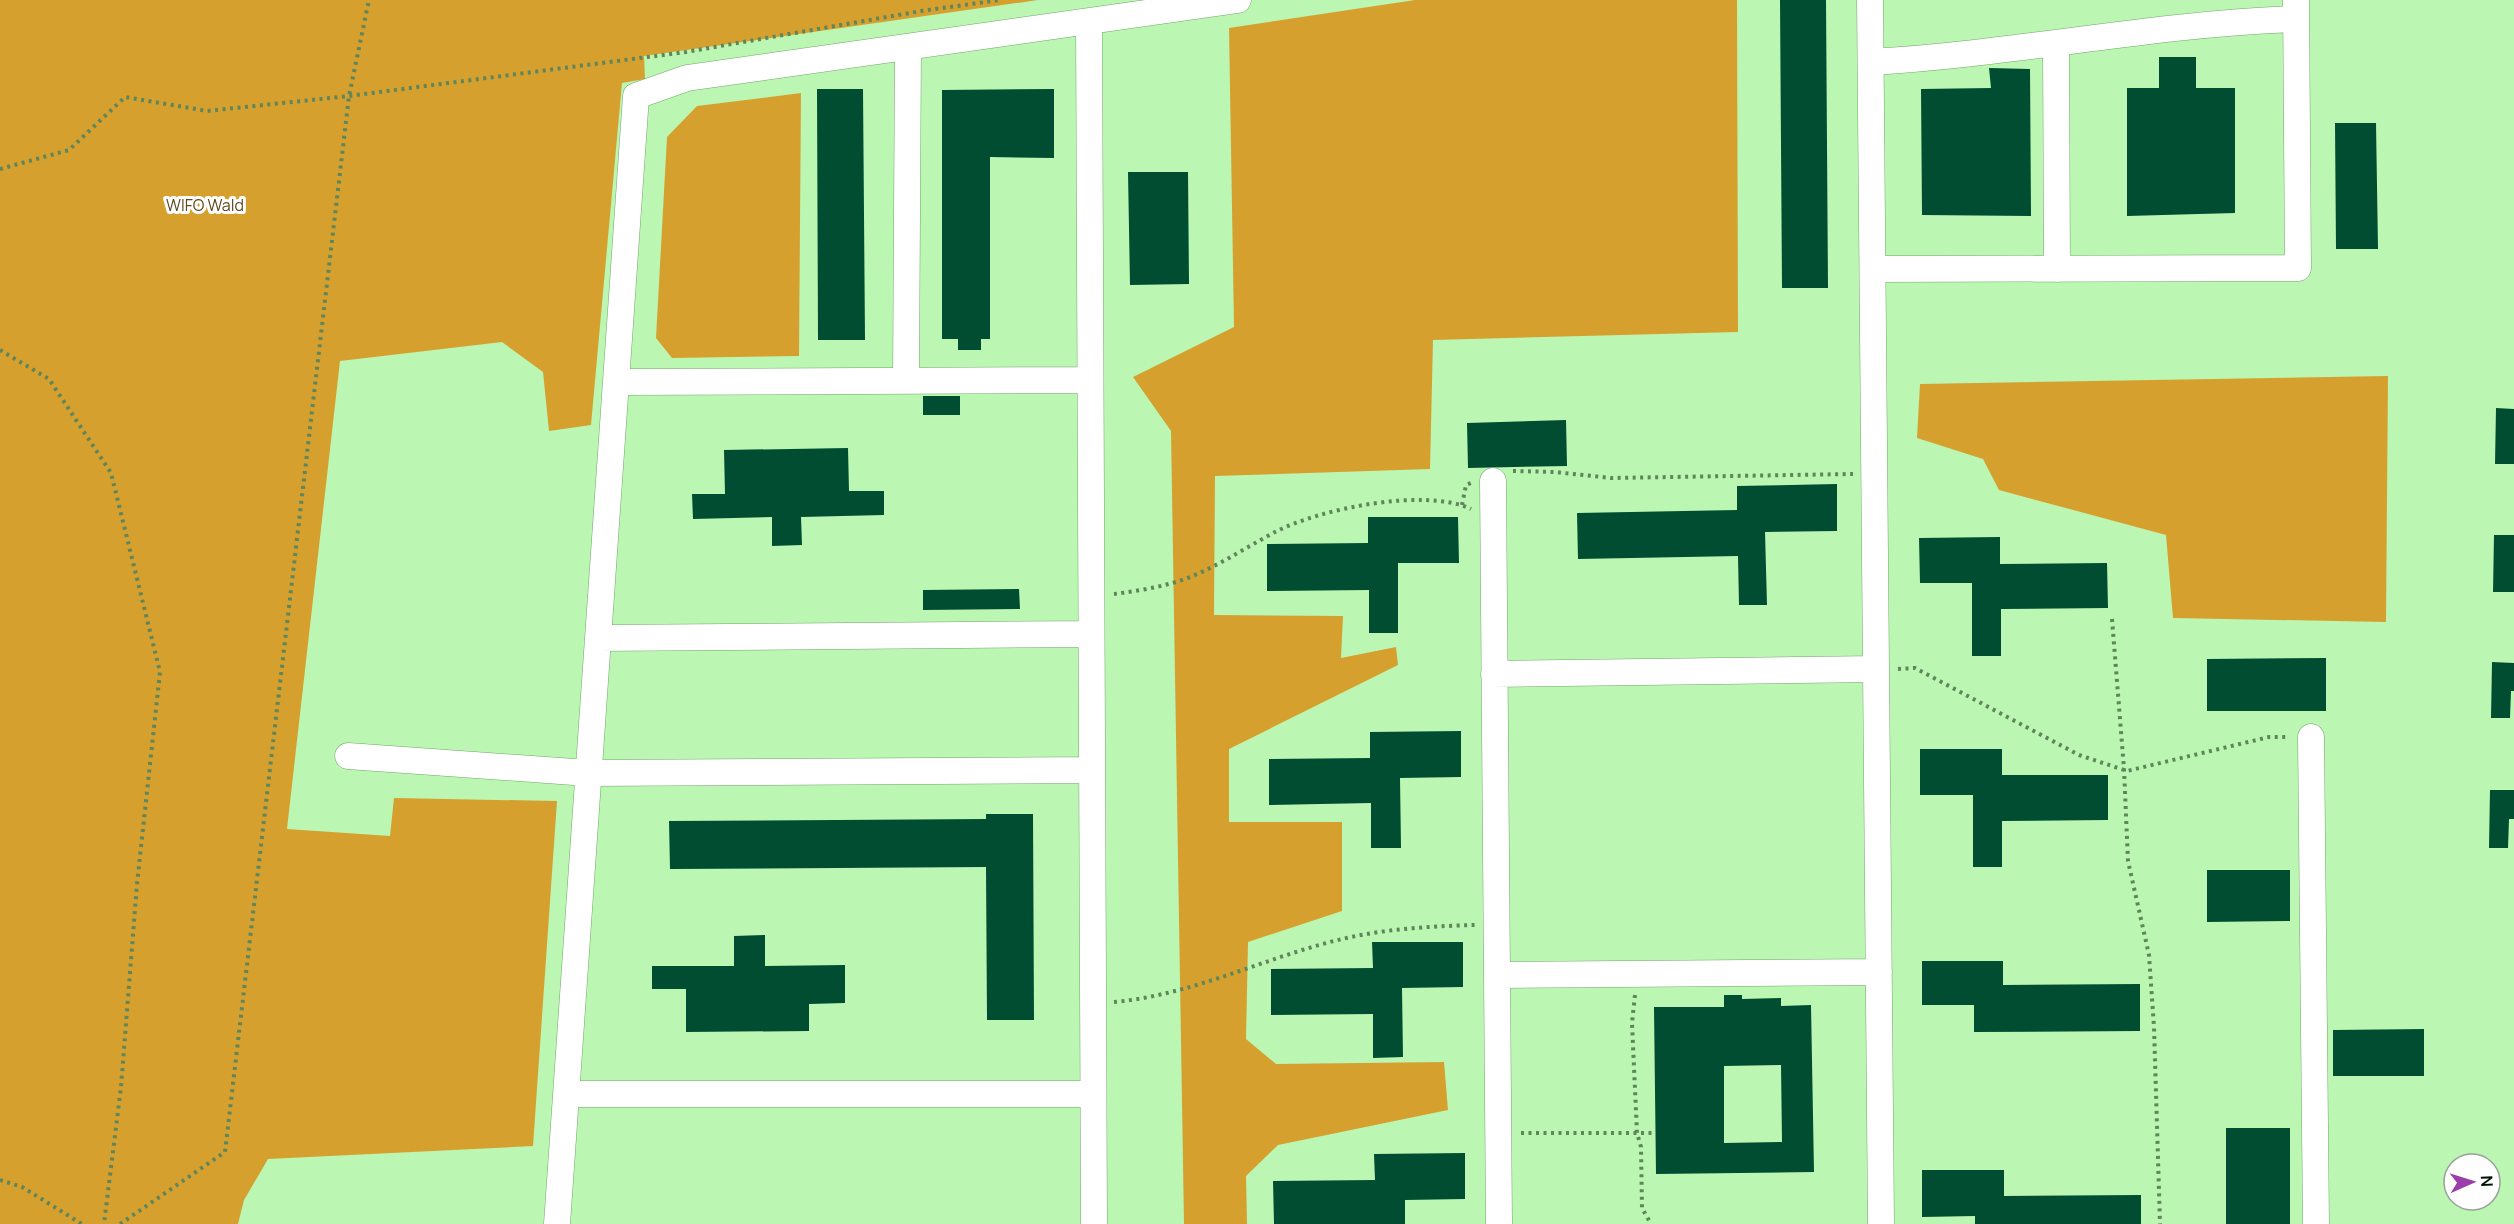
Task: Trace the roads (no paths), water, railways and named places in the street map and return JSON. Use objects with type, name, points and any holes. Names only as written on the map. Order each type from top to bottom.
[{"type":"lane","points":[[557,1224],[636,96],[687,78],[1238,0]]},
{"type":"lane","points":[[1870,0],[1881,1224]]},
{"type":"lane","points":[[1871,62],[1935,59],[2056,44],[2233,21],[2296,9],[2298,268],[1873,269]]},
{"type":"lane","points":[[1089,22],[1094,1224]]},
{"type":"lane","points":[[2056,44],[2057,268]]},
{"type":"lane","points":[[906,381],[908,47]]},
{"type":"lane","points":[[616,382],[1090,380]]},
{"type":"lane","points":[[1489,479],[1493,520],[1499,1224]]},
{"type":"lane","points":[[598,638],[1091,634]]},
{"type":"lane","points":[[1494,674],[1876,669]]},
{"type":"lane","points":[[2311,737],[2316,1224]]},
{"type":"lane","points":[[348,756],[588,773],[1092,770]]},
{"type":"lane","points":[[1497,975],[1879,972]]},
{"type":"lane","points":[[566,1095],[1093,1094]]},
{"type":"park label","name":"WIFO Wald","points":[[205,205]]}]
